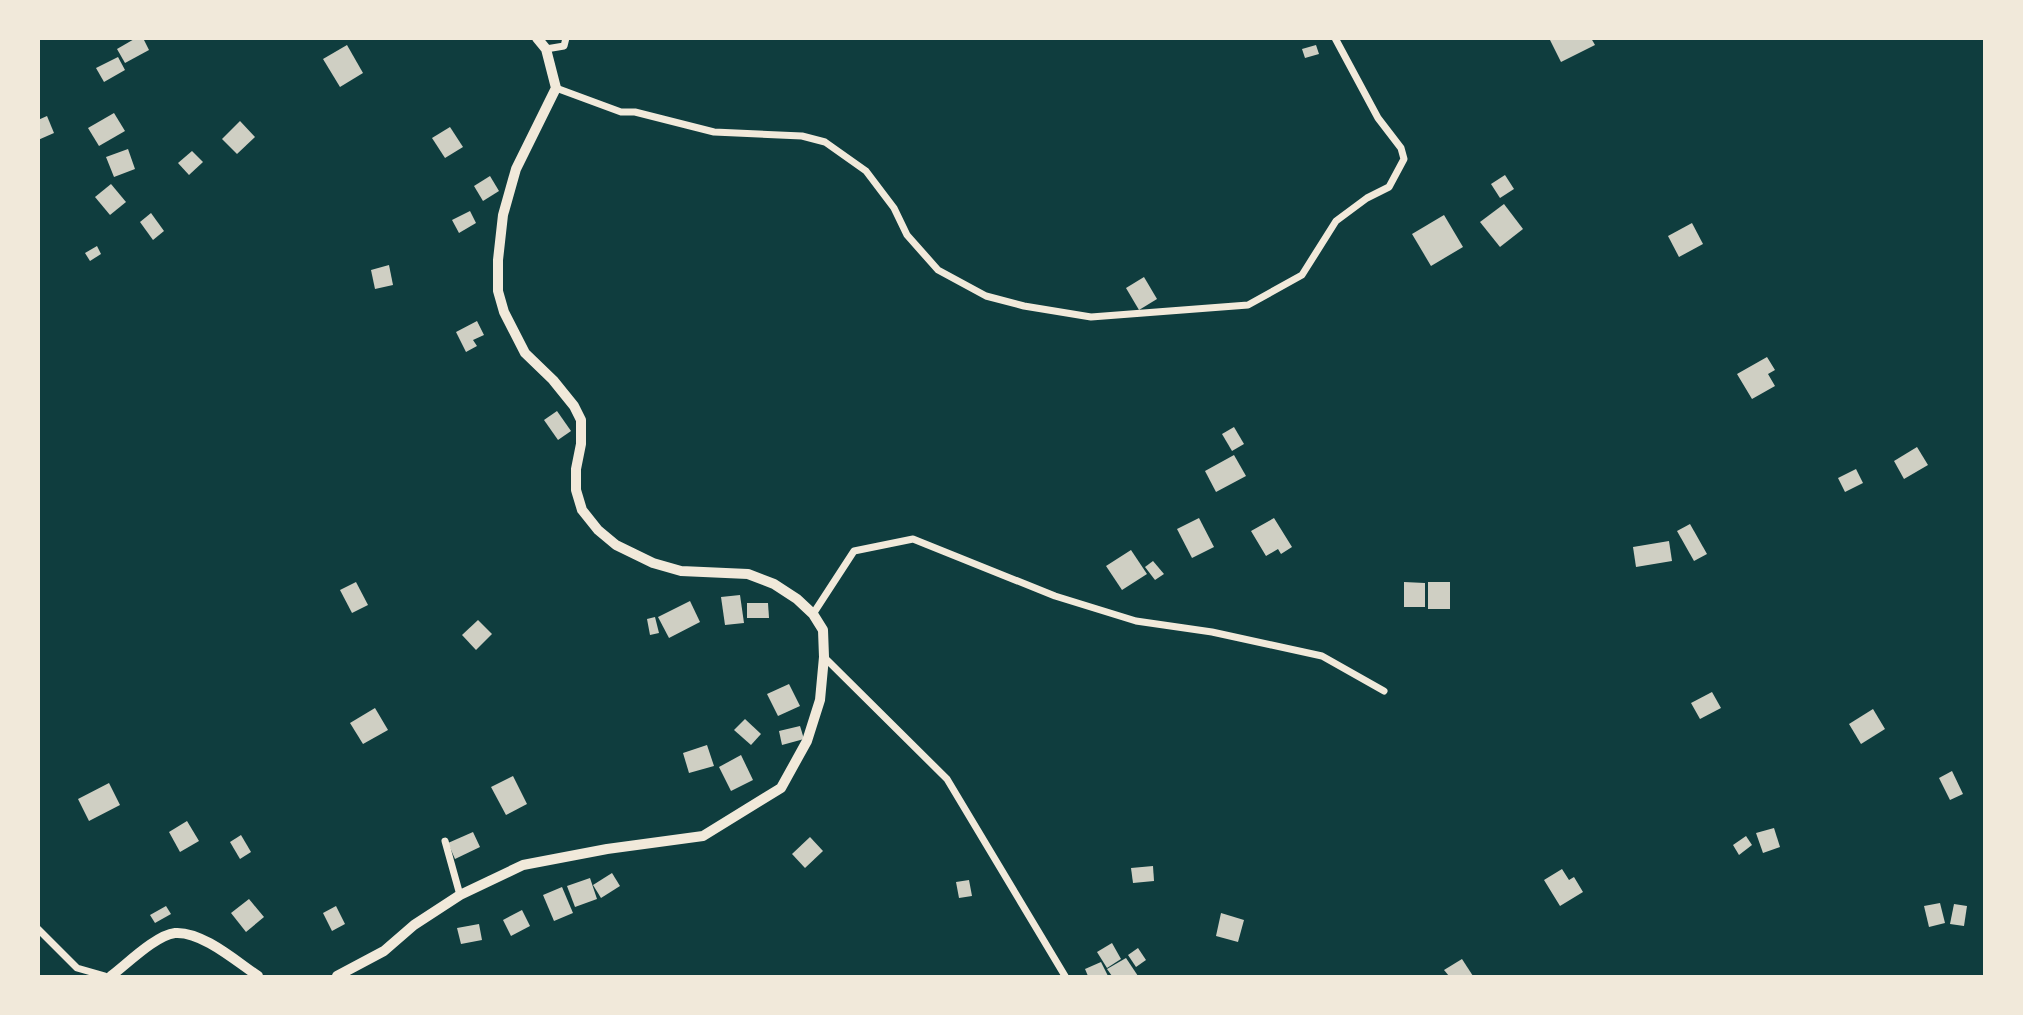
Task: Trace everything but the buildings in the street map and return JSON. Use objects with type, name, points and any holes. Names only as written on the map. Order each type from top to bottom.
[{"type":"main road","points":[[337,976],[384,951],[414,925],[460,895],[523,865],[607,849],[703,836],[780,788],[807,741],[820,700],[824,657],[823,630],[813,614],[797,599],[775,584],[748,574],[681,571],[653,563],[616,545],[598,530],[583,510],[576,490],[581,420],[553,380],[524,353],[504,312],[498,291],[503,215],[512,180],[556,88],[546,49],[537,38]]},
{"type":"main road","points":[[111,976],[146,947],[174,933],[195,935],[258,976]]},
{"type":"street","points":[[546,49],[564,46],[566,38]]},
{"type":"street","points":[[556,88],[621,111],[635,112],[714,132],[802,136],[825,142],[866,172],[894,208],[907,235],[938,270],[986,296],[1024,306],[1091,317],[1248,305],[1302,275],[1336,221],[1367,198],[1389,187],[1404,159],[1401,148],[1378,118],[1335,38]]},
{"type":"street","points":[[813,614],[855,551],[913,539],[1055,596],[1136,621],[1212,632],[1322,656],[1384,691]]},
{"type":"street","points":[[824,657],[947,779],[1065,976]]},
{"type":"street","points":[[445,841],[460,895]]},
{"type":"street","points":[[38,929],[77,968],[105,976]]}]
